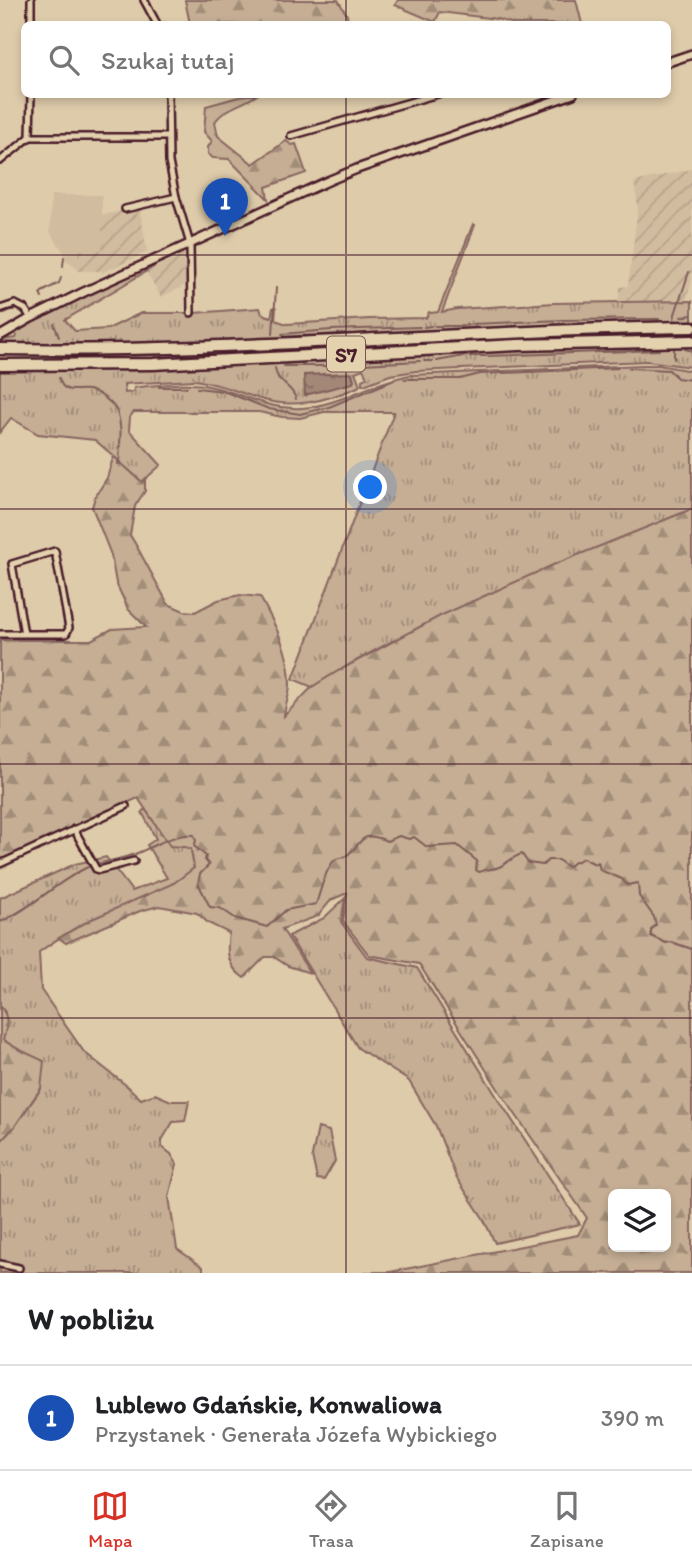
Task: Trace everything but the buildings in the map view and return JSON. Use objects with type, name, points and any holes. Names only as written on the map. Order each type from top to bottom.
[{"type":"highway","name":"S7","points":[[0,349],[154,349],[578,329],[692,327]]},
{"type":"highway","name":"S7","points":[[0,365],[153,364],[518,345],[692,341]]},
{"type":"main road","points":[[671,61],[692,54]]},
{"type":"main road","points":[[0,336],[31,317],[357,169],[561,98]]},
{"type":"street","points":[[31,0],[31,21]]},
{"type":"street","points":[[144,0],[155,21]]},
{"type":"street","points":[[30,137],[31,98]]},
{"type":"street","points":[[168,98],[169,162],[190,244],[191,313]]},
{"type":"street","points":[[291,136],[417,98]]},
{"type":"street","points":[[0,161],[30,137],[168,136]]},
{"type":"street","points":[[125,209],[176,197]]},
{"type":"street","points":[[1,307],[15,304],[22,306],[31,317]]},
{"type":"street","points":[[0,634],[24,634],[66,634],[69,628],[55,551],[12,564],[24,634]]},
{"type":"street","points":[[0,863],[126,806]]},
{"type":"street","points":[[74,830],[96,869],[134,861]]},
{"type":"street","points":[[0,1264],[19,1268]]},
{"type":"shaded area","points":[[692,169],[692,280],[686,301],[618,303],[620,287],[628,286],[638,207],[634,182]]},
{"type":"shaded area","points":[[51,195],[102,195],[102,250],[78,251],[78,271],[66,260],[50,232]]},
{"type":"shaded area","points":[[140,210],[147,252],[102,273],[78,271],[78,250],[102,250],[102,215],[122,211],[123,215]]},
{"type":"shaded area","points":[[183,254],[187,257],[187,282],[161,297],[146,271]]},
{"type":"green space","points":[[185,0],[338,0],[348,21],[189,21]]},
{"type":"green space","points":[[398,0],[576,0],[581,21],[504,21],[440,12],[436,21],[433,21],[395,5]]},
{"type":"green space","points":[[235,98],[251,98],[219,117],[215,122],[218,136],[253,164],[286,141],[292,145],[296,144],[306,173],[266,187],[268,199],[229,159],[213,158],[208,154],[212,141],[204,132],[206,106]]},
{"type":"green space","points":[[473,224],[475,225],[442,312],[555,303],[692,301],[692,323],[523,326],[309,338],[108,345],[0,345],[0,340],[16,338],[13,331],[31,320],[154,263],[155,266],[65,320],[75,331],[108,329],[141,313],[194,313],[260,308],[262,314],[271,317],[273,308],[276,308],[275,320],[287,324],[426,318],[429,312],[438,312]]},
{"type":"green space","points":[[692,330],[692,338],[90,363],[90,353],[526,334]]},
{"type":"green space","points":[[622,346],[692,346],[692,367],[647,361],[416,371],[390,375],[364,385],[362,380],[367,377],[363,369],[355,372],[360,385],[358,387],[321,400],[296,403],[270,402],[219,385],[194,380],[124,384],[125,393],[133,392],[137,387],[204,385],[277,407],[302,408],[330,402],[383,382],[411,375],[642,365],[692,371],[692,509],[450,612],[357,660],[312,687],[293,679],[394,412],[324,412],[300,418],[259,412],[134,412],[130,417],[129,430],[161,465],[142,482],[122,464],[118,464],[118,460],[95,440],[38,434],[11,418],[0,432],[0,371],[195,367]]},
{"type":"green space","points":[[113,458],[142,482],[145,479],[145,491],[135,506],[130,535],[168,604],[184,611],[195,612],[218,600],[240,595],[260,597],[276,628],[287,661],[290,688],[284,716],[312,687],[440,616],[553,565],[692,509],[692,1273],[364,1273],[390,1272],[578,1235],[587,1218],[500,1092],[419,964],[369,955],[343,921],[347,893],[331,900],[318,916],[282,929],[310,973],[288,966],[274,957],[265,957],[244,978],[234,969],[229,958],[229,933],[208,923],[197,913],[159,906],[140,911],[66,943],[59,938],[92,919],[174,883],[194,868],[191,849],[170,846],[138,798],[0,860],[0,640],[91,640],[112,629],[146,627],[128,609],[116,583],[111,555],[92,507],[107,478]]},
{"type":"green space","points":[[145,809],[170,845],[191,849],[194,868],[161,890],[80,925],[39,952],[41,990],[84,1052],[141,1099],[155,1094],[171,1101],[189,1101],[185,1121],[173,1122],[162,1140],[162,1147],[171,1154],[177,1164],[169,1197],[177,1249],[203,1267],[203,1273],[0,1273],[0,1142],[41,1089],[18,1049],[3,1040],[5,1012],[0,1006],[0,898],[75,864],[106,857],[132,891],[167,878],[147,845],[156,839],[142,812]]},
{"type":"green space","points":[[345,898],[341,922],[367,957],[417,968],[580,1224],[495,1243],[483,1218],[456,1177],[436,1126],[409,1081],[358,1048],[289,936],[324,918]]},
{"type":"green space","points":[[0,1006],[6,1018],[3,1040],[44,1061],[41,1088],[15,1126],[0,1142]]},
{"type":"green space","points":[[318,1128],[329,1131],[335,1161],[324,1180],[317,1179],[312,1156]]},
{"type":"water","points":[[352,373],[353,383],[305,395],[304,375]]},
{"type":"waterway","points":[[63,266],[64,257]]},
{"type":"waterway","points":[[674,320],[689,272]]},
{"type":"waterway","points":[[42,298],[40,294],[59,283],[61,278]]},
{"type":"waterway","points":[[273,334],[276,288]]},
{"type":"waterway","points":[[0,315],[15,310]]},
{"type":"waterway","points":[[681,317],[692,315]]},
{"type":"waterway","points":[[435,326],[659,319]]},
{"type":"waterway","points":[[54,324],[59,337]]},
{"type":"waterway","points":[[424,327],[431,326]]},
{"type":"waterway","points":[[282,334],[420,327]]},
{"type":"waterway","points":[[153,343],[244,339]]},
{"type":"waterway","points":[[0,343],[49,343]]},
{"type":"waterway","points":[[674,349],[674,359]]},
{"type":"waterway","points":[[685,349],[692,351]]},
{"type":"waterway","points":[[437,361],[464,356],[659,350]]},
{"type":"waterway","points":[[284,366],[420,361]]},
{"type":"waterway","points":[[424,361],[433,361]]},
{"type":"waterway","points":[[275,368],[278,377],[296,399]]},
{"type":"waterway","points":[[405,379],[460,379],[480,374],[618,368]]},
{"type":"waterway","points":[[629,368],[669,370],[675,376]]},
{"type":"waterway","points":[[674,374],[677,378],[692,380]]},
{"type":"waterway","points":[[59,378],[64,388],[95,392],[115,409],[120,426],[120,463]]},
{"type":"waterway","points":[[197,388],[223,391],[269,409],[300,414],[329,407],[394,380]]},
{"type":"waterway","points":[[159,387],[187,387]]},
{"type":"waterway","points":[[96,864],[130,856],[171,838],[194,835],[194,846],[206,856],[205,860],[209,865],[200,874],[198,883],[210,907],[220,908],[235,918],[267,927],[286,910],[316,904],[332,862],[346,856],[366,837],[387,841],[399,836],[409,839],[414,837],[427,847],[457,845],[477,861],[476,870],[479,872],[499,867],[522,854],[528,863],[543,865],[548,860],[558,860],[568,867],[583,858],[595,864],[598,862],[600,870],[622,879],[627,885],[638,883],[639,896],[654,917],[656,925],[651,930],[651,936],[666,943],[692,949]]},
{"type":"waterway","points":[[0,922],[90,866]]},
{"type":"place","name":"Lublewo Gdańskie, Konwaliowa","points":[[225,236]]}]
